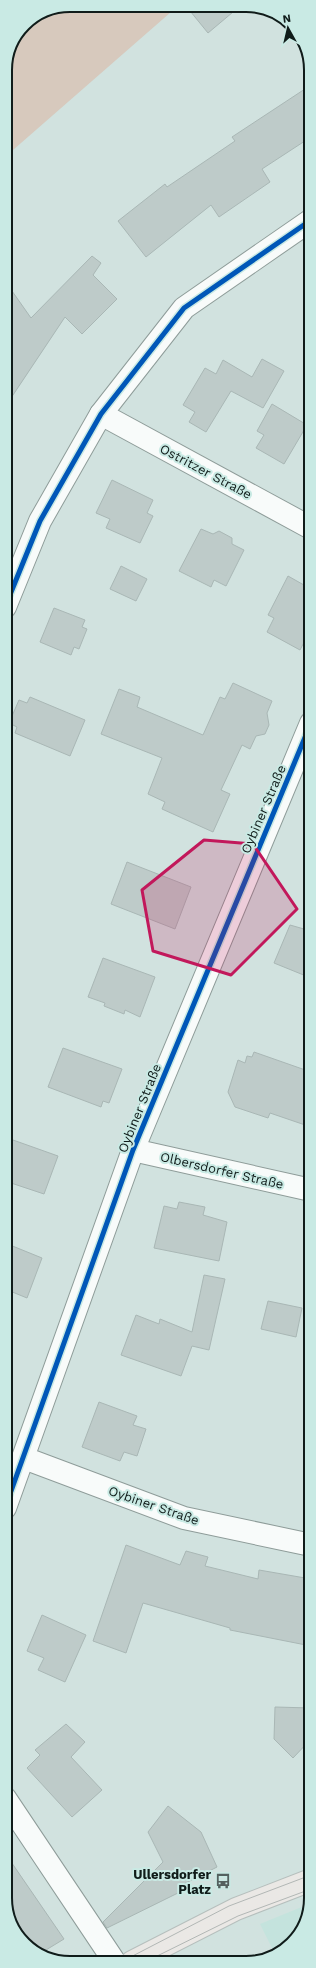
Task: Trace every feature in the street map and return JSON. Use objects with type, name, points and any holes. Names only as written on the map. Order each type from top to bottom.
[{"type":"main road","points":[[144,1956],[236,1909],[304,1883]]},
{"type":"street","points":[[12,590],[40,521],[101,414],[184,308],[304,225]]},
{"type":"street","name":"Ostritzer Straße","points":[[101,414],[304,524]]},
{"type":"street","name":"Oybiner Straße","points":[[12,1490],[133,1150],[304,740]]},
{"type":"street","name":"Olbersdorfer Straße","points":[[133,1150],[304,1188]]},
{"type":"street","name":"Oybiner Straße","points":[[24,1458],[184,1518],[304,1544]]},
{"type":"street","points":[[12,1808],[111,1956]]},
{"type":"highlighted area","points":[[204,840],[253,844],[297,909],[231,975],[153,951],[142,890]]},
{"type":"shaded area","points":[[171,12],[12,151],[13,59],[16,48],[29,29],[48,16],[59,13]]},
{"type":"shaded area","points":[[303,1906],[300,1920],[294,1930],[287,1939],[273,1949],[260,1924]]},
{"type":"building","points":[[191,12],[233,12],[208,33]]},
{"type":"building","points":[[304,90],[304,142],[262,169],[270,182],[219,217],[211,205],[146,257],[118,221],[165,184],[167,187],[235,141],[232,137]]},
{"type":"building","points":[[92,256],[101,263],[93,275],[117,299],[82,334],[65,317],[12,396],[12,291],[31,318]]},
{"type":"building","points":[[262,359],[284,371],[263,408],[231,391],[206,432],[189,422],[195,412],[183,405],[205,368],[216,374],[223,360],[252,377]]},
{"type":"building","points":[[272,404],[304,423],[304,430],[284,464],[256,448],[264,435],[257,431]]},
{"type":"building","points":[[112,480],[153,500],[147,513],[153,516],[140,543],[106,528],[110,519],[96,513]]},
{"type":"building","points":[[201,529],[213,534],[219,531],[232,538],[232,544],[244,550],[226,586],[214,580],[211,587],[179,571]]},
{"type":"building","points":[[121,566],[147,579],[136,601],[110,589]]},
{"type":"building","points":[[288,576],[304,585],[304,642],[300,650],[267,632],[274,618],[268,615]]},
{"type":"building","points":[[54,608],[85,620],[82,627],[87,629],[79,649],[74,647],[71,655],[40,642]]},
{"type":"building","points":[[233,683],[272,701],[267,713],[269,725],[265,734],[256,736],[250,749],[242,745],[221,790],[230,794],[213,832],[162,809],[165,802],[148,794],[162,758],[101,734],[119,689],[140,697],[137,707],[203,735],[220,697],[225,699]]},
{"type":"building","points":[[30,697],[85,720],[70,756],[15,733],[17,727],[12,724],[12,716],[19,700],[27,703]]},
{"type":"building","points":[[127,862],[191,887],[175,929],[111,904]]},
{"type":"building","points":[[290,925],[304,929],[304,975],[274,963]]},
{"type":"building","points":[[103,958],[155,977],[140,1017],[125,1010],[124,1014],[104,1006],[105,1003],[88,997]]},
{"type":"building","points":[[63,1048],[122,1069],[109,1103],[103,1101],[101,1107],[48,1087]]},
{"type":"building","points":[[254,1052],[304,1070],[304,1125],[270,1113],[268,1118],[235,1107],[228,1092],[238,1060],[245,1063],[247,1056],[252,1057]]},
{"type":"building","points":[[13,1140],[58,1156],[44,1194],[12,1183]]},
{"type":"building","points":[[179,1202],[205,1207],[203,1215],[227,1222],[219,1261],[154,1248],[164,1206],[177,1209]]},
{"type":"building","points":[[12,1246],[42,1258],[27,1298],[12,1292]]},
{"type":"building","points":[[204,1275],[225,1279],[209,1350],[192,1346],[181,1376],[121,1355],[136,1315],[159,1324],[160,1319],[192,1332]]},
{"type":"building","points":[[268,1301],[302,1308],[296,1337],[261,1329]]},
{"type":"building","points":[[99,1402],[137,1416],[133,1425],[146,1429],[137,1456],[124,1452],[120,1461],[82,1447]]},
{"type":"building","points":[[126,1545],[180,1565],[186,1551],[208,1557],[205,1566],[258,1579],[259,1570],[304,1578],[304,1645],[230,1630],[230,1628],[143,1603],[126,1653],[93,1641]]},
{"type":"building","points":[[42,1615],[86,1635],[65,1682],[38,1670],[44,1658],[27,1651]]},
{"type":"building","points":[[275,1707],[304,1708],[304,1746],[293,1758],[274,1739]]},
{"type":"building","points":[[66,1724],[85,1742],[71,1757],[102,1790],[72,1817],[27,1768],[40,1755],[35,1750]]},
{"type":"building","points":[[168,1806],[201,1832],[217,1867],[180,1886],[182,1891],[107,1928],[103,1922],[163,1862],[148,1832]]},
{"type":"building","points":[[12,1863],[64,1939],[45,1950],[32,1942],[26,1936],[16,1920],[14,1913],[12,1901]]},
{"type":"tram line","points":[[133,1956],[229,1906],[304,1878]]},
{"type":"tram line","points":[[157,1956],[238,1916],[304,1892]]},
{"type":"cycle path","points":[[12,590],[40,521],[101,414],[184,308],[304,225]]},
{"type":"cycle path","points":[[12,1488],[133,1150],[304,740]]},
{"type":"place","name":"Ullersdorfer Platz","points":[[223,1881]]}]
